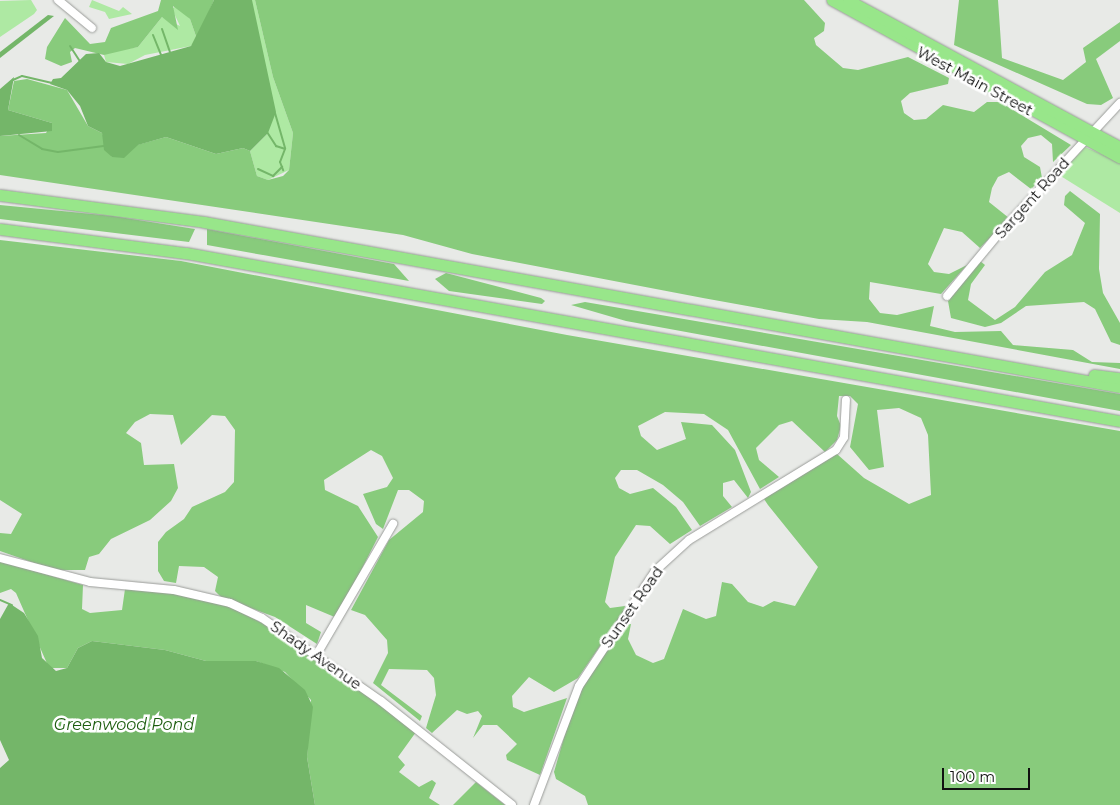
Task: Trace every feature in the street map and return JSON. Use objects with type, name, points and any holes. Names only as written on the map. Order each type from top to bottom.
[{"type":"highway","name":"West Main Street","points":[[832,0],[935,61],[1089,136],[1120,147]]},
{"type":"highway","name":"West Main Street","points":[[848,0],[1089,136],[1120,158]]},
{"type":"highway","points":[[0,195],[204,222],[1120,386]]},
{"type":"highway","points":[[0,229],[186,252],[1120,420]]},
{"type":"highway","points":[[975,361],[1120,378]]},
{"type":"street","points":[[58,0],[92,28]]},
{"type":"street","name":"Sargent Road","points":[[947,296],[1089,136],[1120,104]]},
{"type":"street","name":"Sunset Road","points":[[534,805],[578,686],[655,571],[690,540],[836,450],[844,437],[846,400]]},
{"type":"street","points":[[317,654],[393,524]]},
{"type":"street","name":"Shady Avenue","points":[[0,558],[61,576],[174,590],[230,603],[289,633],[512,805]]},
{"type":"shaded area","points":[[31,0],[37,10],[34,14],[0,37],[0,1]]},
{"type":"shaded area","points":[[92,0],[119,11],[123,7],[132,14],[109,19],[105,12],[89,7]]},
{"type":"shaded area","points":[[161,0],[214,0],[197,39],[190,19],[173,6],[178,30],[162,17],[138,47],[104,55],[75,48],[70,52],[72,62],[61,66],[45,59],[47,47],[65,18],[90,44],[105,42],[111,28],[158,11]]},
{"type":"shaded area","points":[[243,0],[255,0],[273,77],[293,133],[289,170],[268,180],[257,176],[250,151],[268,133]]},
{"type":"shaded area","points":[[255,0],[804,0],[825,23],[824,31],[814,38],[816,45],[843,68],[858,70],[908,57],[949,78],[948,84],[910,93],[901,101],[904,113],[914,120],[926,119],[943,105],[974,112],[987,102],[1000,102],[1071,145],[1053,162],[1052,144],[1041,135],[1028,138],[1021,146],[1024,157],[1040,167],[1042,178],[1031,189],[1009,172],[998,177],[992,188],[989,202],[1009,218],[980,248],[962,232],[944,228],[928,264],[934,272],[949,274],[967,265],[941,294],[870,282],[869,299],[880,313],[897,315],[934,306],[930,326],[955,332],[1001,331],[1013,345],[1073,350],[1092,362],[1120,363],[1120,369],[867,322],[819,319],[703,298],[472,254],[403,235],[0,175],[0,136],[46,133],[52,123],[8,110],[14,81],[27,79],[67,90],[88,126],[102,133],[112,157],[124,157],[137,145],[166,137],[216,154],[243,148],[250,151],[257,176],[268,180],[283,176],[289,170],[293,133],[273,77]]},
{"type":"shaded area","points":[[959,0],[998,0],[1002,58],[1063,80],[1086,62],[1083,48],[1120,22],[1120,41],[1096,59],[1113,98],[1101,105],[1087,104],[954,45]]},
{"type":"shaded area","points":[[177,5],[190,19],[197,39],[191,46],[145,55],[128,64],[106,62],[104,55],[109,52],[138,47],[162,17],[180,26],[172,9]]},
{"type":"shaded area","points":[[1085,147],[1120,162],[1120,213],[1059,175]]},
{"type":"shaded area","points":[[1070,191],[1100,214],[1099,269],[1103,293],[1120,323],[1120,345],[1111,342],[1095,309],[1084,302],[1026,306],[1001,323],[985,327],[951,318],[948,301],[980,261],[985,265],[971,284],[968,300],[995,320],[1015,307],[1045,272],[1072,255],[1085,223],[1064,205],[1065,196]]},
{"type":"shaded area","points":[[0,205],[113,216],[195,229],[189,242],[0,219]]},
{"type":"shaded area","points":[[207,229],[394,264],[409,281],[207,245]]},
{"type":"shaded area","points":[[0,240],[181,261],[567,335],[1120,431],[1120,805],[588,805],[585,796],[556,779],[554,772],[571,713],[585,682],[624,625],[631,624],[628,639],[636,655],[653,663],[664,659],[683,609],[706,619],[716,616],[722,582],[732,584],[748,602],[763,607],[774,601],[795,606],[818,567],[768,505],[764,499],[769,495],[837,454],[864,478],[909,504],[931,495],[928,435],[921,418],[899,408],[877,410],[884,467],[869,470],[850,447],[858,404],[850,396],[839,396],[837,416],[841,426],[837,440],[825,452],[792,421],[779,425],[756,448],[759,460],[779,477],[760,489],[728,430],[704,414],[665,412],[638,426],[641,436],[657,450],[686,439],[681,422],[712,425],[735,450],[751,492],[748,498],[734,480],[723,483],[723,496],[732,507],[700,526],[683,502],[663,485],[637,470],[621,470],[615,478],[619,488],[630,494],[653,488],[676,507],[692,530],[670,544],[650,526],[636,525],[615,557],[605,602],[610,608],[625,606],[624,611],[578,678],[554,692],[529,677],[512,696],[513,707],[524,712],[567,698],[540,775],[507,760],[506,755],[517,744],[497,725],[483,725],[473,738],[482,716],[478,711],[467,714],[457,710],[432,733],[426,728],[436,695],[434,678],[427,670],[389,669],[381,685],[422,716],[420,721],[373,683],[388,653],[387,640],[365,615],[351,610],[389,540],[423,512],[424,501],[409,490],[398,490],[383,529],[376,524],[363,494],[387,487],[393,478],[382,456],[371,450],[324,480],[325,490],[358,506],[378,537],[337,618],[306,605],[306,623],[321,632],[317,644],[275,617],[221,597],[215,591],[218,577],[204,567],[179,566],[176,583],[164,581],[158,571],[158,542],[166,532],[184,519],[192,507],[225,492],[234,482],[235,430],[225,416],[212,415],[181,445],[173,415],[150,414],[135,422],[126,433],[141,443],[144,465],[174,464],[178,488],[171,501],[150,520],[111,539],[99,554],[89,557],[85,570],[54,570],[0,551],[0,533],[11,534],[22,514],[0,500]]},
{"type":"shaded area","points":[[446,273],[541,298],[545,301],[542,304],[449,291],[435,279]]},
{"type":"shaded area","points":[[585,302],[1120,394],[1120,411],[626,321],[571,305]]},
{"type":"shaded area","points":[[0,561],[83,585],[82,609],[90,613],[122,610],[125,589],[159,590],[227,605],[281,633],[416,732],[398,757],[405,765],[399,772],[419,787],[432,780],[436,783],[429,798],[440,805],[315,805],[307,757],[311,700],[285,672],[256,661],[206,661],[165,650],[92,641],[78,648],[67,668],[49,668],[16,593],[11,589],[0,593]]},
{"type":"shaded area","points":[[476,782],[505,805],[453,805]]},
{"type":"water","points":[[214,0],[252,0],[276,112],[268,133],[250,151],[243,148],[216,154],[166,137],[138,145],[124,158],[112,157],[104,150],[102,133],[88,126],[80,106],[67,90],[50,84],[53,79],[61,78],[86,54],[99,53],[106,62],[120,66],[191,46]]},
{"type":"water","points":[[48,15],[54,16],[0,58],[0,52]]},
{"type":"water","points":[[14,77],[8,110],[52,123],[52,131],[0,136],[0,89]]},
{"type":"water","name":"Greenwood Pond","points":[[9,603],[24,613],[38,636],[42,658],[56,671],[67,668],[78,648],[92,641],[165,650],[206,661],[256,661],[279,668],[305,690],[313,707],[307,757],[315,805],[0,805],[0,768],[9,760],[0,740],[0,619]]},
{"type":"waterway","points":[[162,29],[170,52]]},
{"type":"waterway","points":[[153,35],[161,55]]},
{"type":"waterway","points":[[70,46],[79,60]]},
{"type":"waterway","points":[[13,80],[22,76],[53,83]]},
{"type":"waterway","points":[[275,113],[285,149]]},
{"type":"waterway","points":[[267,132],[276,146],[285,149],[280,162],[283,170]]},
{"type":"waterway","points":[[19,135],[42,149],[58,152],[104,146]]},
{"type":"waterway","points":[[258,169],[273,176],[282,167]]},
{"type":"waterway","points":[[0,600],[12,605]]}]
